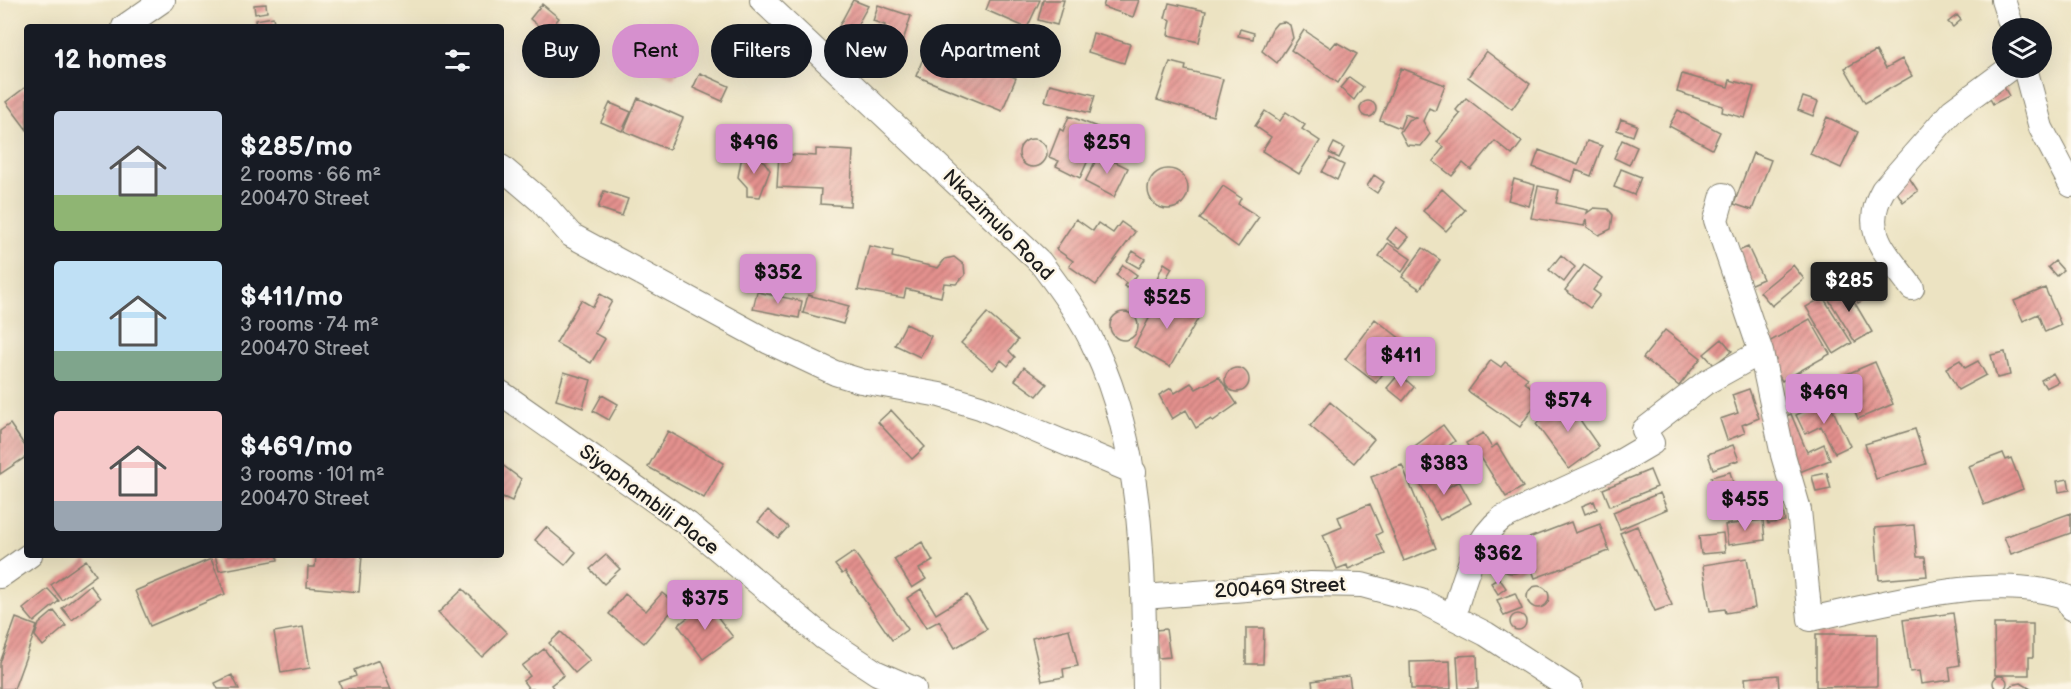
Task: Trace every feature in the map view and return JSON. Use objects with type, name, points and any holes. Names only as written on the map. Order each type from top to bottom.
[{"type":"street","points":[[128,24],[163,0]]},
{"type":"street","name":"Nkazimulo Road","points":[[762,0],[1040,262],[1071,305],[1096,348],[1111,385],[1134,472],[1144,597],[1145,689]]},
{"type":"street","points":[[2002,0],[2008,18]]},
{"type":"street","points":[[1912,288],[1877,236],[1873,224],[1875,205],[1882,190],[1952,111],[1997,78]]},
{"type":"street","points":[[2028,78],[2041,128],[2071,186]]},
{"type":"street","points":[[504,170],[541,201],[571,235],[769,342],[835,373],[940,395],[980,407],[1134,472]]},
{"type":"street","points":[[1723,195],[1716,220],[1761,352],[1799,510],[1810,619],[1950,591],[1993,589],[2046,590],[2066,597],[2071,608]]},
{"type":"street","points":[[1453,617],[1474,554],[1493,525],[1502,518],[1606,470],[1652,443],[1644,430],[1705,383],[1761,352]]},
{"type":"street","name":"Siyaphambili Place","points":[[504,395],[688,524],[824,638],[877,673],[914,689]]},
{"type":"street","points":[[0,576],[26,558]]},
{"type":"street","name":"200469 Street","points":[[1144,597],[1338,583],[1404,594],[1495,640],[1571,689]]},
{"type":"building","points":[[853,0],[868,6],[858,24],[840,24]]},
{"type":"building","points":[[990,0],[1040,0],[1029,24],[1018,24],[986,10]]},
{"type":"building","points":[[1043,0],[1064,0],[1057,24],[1038,20]]},
{"type":"building","points":[[1105,0],[1139,0],[1133,17],[1103,7]]},
{"type":"building","points":[[1169,3],[1206,11],[1199,42],[1168,35],[1171,20],[1165,18]]},
{"type":"building","points":[[266,4],[267,12],[255,14],[254,5]]},
{"type":"building","points":[[542,4],[559,18],[554,24],[536,24],[530,19]]},
{"type":"building","points":[[878,5],[911,16],[908,25],[882,24],[873,21]]},
{"type":"building","points":[[1957,15],[1961,20],[1953,27],[1948,22]]},
{"type":"building","points":[[273,17],[274,24],[256,24],[255,20]]},
{"type":"building","points":[[1284,22],[1290,25],[1293,38],[1277,63],[1262,51],[1272,29],[1277,23]]},
{"type":"building","points":[[1240,29],[1254,33],[1253,39],[1238,36]]},
{"type":"building","points":[[1304,30],[1331,48],[1336,42],[1357,54],[1338,83],[1291,50]]},
{"type":"building","points":[[1093,33],[1130,44],[1124,63],[1088,52]]},
{"type":"building","points":[[1486,51],[1530,84],[1512,109],[1468,77]]},
{"type":"building","points":[[1876,51],[1886,68],[1902,59],[1912,76],[1865,103],[1845,68]]},
{"type":"building","points":[[1170,62],[1186,66],[1185,70],[1223,79],[1213,116],[1157,100]]},
{"type":"building","points":[[920,66],[920,78],[916,76]]},
{"type":"building","points":[[1401,68],[1445,85],[1435,111],[1429,108],[1423,121],[1430,134],[1421,146],[1407,145],[1400,132],[1408,120],[1416,118],[1405,114],[1400,128],[1380,120]]},
{"type":"building","points":[[700,73],[729,86],[722,101],[693,88]]},
{"type":"building","points":[[1682,74],[1728,87],[1730,80],[1754,87],[1745,118],[1722,112],[1723,106],[1677,92]]},
{"type":"building","points":[[1349,77],[1363,87],[1354,100],[1340,88]]},
{"type":"building","points":[[921,78],[1016,78],[1002,111]]},
{"type":"building","points":[[2000,80],[2009,96],[1993,104],[1984,88]]},
{"type":"building","points":[[1050,84],[1095,95],[1090,113],[1045,101]]},
{"type":"building","points":[[24,88],[24,126],[6,102]]},
{"type":"building","points":[[1803,97],[1818,102],[1813,116],[1798,110]]},
{"type":"building","points":[[638,98],[683,118],[669,150],[624,131]]},
{"type":"building","points":[[1466,98],[1522,142],[1512,155],[1495,141],[1471,170],[1463,163],[1452,176],[1433,161],[1444,147],[1437,142],[1460,114],[1456,110]]},
{"type":"building","points":[[1365,101],[1371,101],[1376,109],[1374,115],[1365,117],[1360,112],[1360,106]]},
{"type":"building","points":[[610,103],[631,112],[622,131],[601,122]]},
{"type":"building","points":[[1678,110],[1720,132],[1712,149],[1669,126]]},
{"type":"building","points":[[1265,111],[1280,121],[1286,112],[1305,125],[1302,129],[1320,141],[1299,174],[1262,151],[1271,137],[1255,126]]},
{"type":"building","points":[[1069,116],[1102,129],[1080,178],[1056,166],[1059,161],[1049,157],[1060,129],[1063,131]]},
{"type":"building","points":[[1827,117],[1858,132],[1841,168],[1810,154]]},
{"type":"building","points":[[1621,119],[1637,125],[1633,136],[1617,130]]},
{"type":"building","points":[[1033,139],[1043,143],[1047,153],[1043,163],[1033,167],[1023,163],[1019,153],[1023,143]]},
{"type":"building","points":[[1622,140],[1637,147],[1629,165],[1614,158]]},
{"type":"building","points":[[1587,141],[1602,146],[1591,176],[1576,170],[1572,182],[1533,167],[1539,150],[1578,165]]},
{"type":"building","points":[[1334,143],[1344,148],[1339,158],[1329,153]]},
{"type":"building","points":[[816,149],[853,151],[850,206],[820,204],[821,189],[777,187],[779,154],[816,156]]},
{"type":"building","points":[[1753,153],[1771,160],[1752,210],[1734,204]]},
{"type":"building","points":[[1099,154],[1128,168],[1114,197],[1085,182]]},
{"type":"building","points":[[750,156],[761,157],[770,170],[760,197],[747,196],[747,187],[738,177],[741,161]]},
{"type":"building","points":[[1330,158],[1344,165],[1337,180],[1322,172]]},
{"type":"building","points":[[1168,169],[1176,170],[1182,175],[1187,181],[1187,197],[1182,203],[1176,208],[1168,209],[1160,208],[1154,203],[1149,197],[1148,189],[1149,181],[1154,175],[1160,170]]},
{"type":"building","points":[[1621,169],[1641,177],[1634,195],[1614,187]]},
{"type":"building","points":[[1374,175],[1384,182],[1377,193],[1367,186]]},
{"type":"building","points":[[1908,176],[1918,191],[1903,202],[1893,186]]},
{"type":"building","points":[[1514,179],[1535,185],[1529,206],[1508,200]]},
{"type":"building","points":[[1223,186],[1241,198],[1238,204],[1259,217],[1238,247],[1200,219]]},
{"type":"building","points":[[1538,186],[1559,190],[1556,203],[1588,210],[1587,213],[1594,208],[1608,209],[1613,215],[1611,229],[1599,235],[1587,227],[1586,219],[1584,226],[1531,218]]},
{"type":"building","points":[[1442,189],[1465,210],[1446,231],[1423,211]]},
{"type":"building","points":[[604,191],[628,199],[622,216],[598,208]]},
{"type":"building","points":[[1076,219],[1093,231],[1098,223],[1113,233],[1121,222],[1135,232],[1096,285],[1069,266],[1073,261],[1056,249]]},
{"type":"building","points":[[1396,227],[1409,237],[1400,248],[1387,239]]},
{"type":"building","points":[[1388,243],[1411,259],[1402,272],[1379,256]]},
{"type":"building","points":[[869,246],[893,251],[892,257],[938,268],[945,259],[954,257],[964,265],[965,275],[956,284],[944,283],[941,297],[906,289],[904,298],[858,290]]},
{"type":"building","points":[[1748,247],[1763,279],[1749,285],[1734,253]]},
{"type":"building","points":[[1423,248],[1440,260],[1420,289],[1402,277]]},
{"type":"building","points":[[1133,251],[1145,259],[1139,268],[1127,261]]},
{"type":"building","points":[[1561,255],[1575,267],[1564,282],[1549,270]]},
{"type":"building","points":[[2055,261],[2063,270],[2056,276],[2048,267]]},
{"type":"building","points":[[1164,263],[1172,268],[1164,282],[1157,278]]},
{"type":"building","points":[[1123,265],[1137,275],[1127,288],[1124,286],[1126,283],[1116,275]]},
{"type":"building","points":[[1584,265],[1602,278],[1593,290],[1600,295],[1590,308],[1565,290]]},
{"type":"building","points":[[1793,265],[1804,279],[1772,306],[1760,292]]},
{"type":"building","points":[[1858,269],[1874,294],[1858,303],[1845,281]]},
{"type":"building","points":[[1843,283],[1872,332],[1855,342],[1826,295]]},
{"type":"building","points":[[2045,288],[2061,325],[2045,332],[2038,314],[2023,321],[2014,301]]},
{"type":"building","points":[[757,292],[802,301],[799,318],[753,309]]},
{"type":"building","points":[[1163,292],[1200,315],[1170,367],[1134,347]]},
{"type":"building","points":[[600,294],[612,301],[594,333],[605,339],[591,363],[556,343],[581,300],[593,307]]},
{"type":"building","points":[[808,295],[849,306],[843,324],[803,313]]},
{"type":"building","points":[[1823,297],[1852,343],[1834,354],[1806,307]]},
{"type":"building","points":[[1124,312],[1134,316],[1138,326],[1134,336],[1124,340],[1114,336],[1110,326],[1114,316]]},
{"type":"building","points":[[987,313],[1018,340],[1009,351],[1015,357],[1008,366],[1001,360],[993,370],[961,343]]},
{"type":"building","points":[[1375,319],[1406,343],[1376,383],[1345,359]]},
{"type":"building","points":[[1810,319],[1830,354],[1782,381],[1771,363],[1776,360],[1767,343]]},
{"type":"building","points":[[906,324],[931,336],[920,357],[895,345]]},
{"type":"building","points":[[1665,330],[1701,358],[1679,386],[1643,358]]},
{"type":"building","points":[[1722,339],[1732,351],[1714,365],[1704,354]]},
{"type":"building","points":[[2005,352],[2010,375],[1997,378],[1991,355]]},
{"type":"building","points":[[1491,360],[1501,367],[1505,362],[1528,378],[1524,382],[1542,395],[1520,427],[1468,391]]},
{"type":"building","points":[[1960,360],[1965,368],[1978,361],[1986,375],[1958,390],[1946,368]]},
{"type":"building","points":[[1875,362],[1893,404],[1858,419],[1840,377]]},
{"type":"building","points":[[1024,367],[1047,384],[1037,396],[1015,380]]},
{"type":"building","points":[[1237,368],[1242,369],[1248,375],[1248,385],[1242,391],[1237,392],[1232,391],[1226,385],[1225,380],[1226,375],[1232,369]]},
{"type":"building","points":[[564,372],[591,380],[583,408],[556,400]]},
{"type":"building","points":[[2053,373],[2058,382],[2046,388],[2041,380]]},
{"type":"building","points":[[1399,374],[1414,387],[1403,401],[1387,388]]},
{"type":"building","points":[[1219,377],[1237,404],[1213,421],[1211,419],[1196,428],[1186,410],[1172,419],[1159,395],[1171,388],[1175,393],[1191,383],[1196,389]]},
{"type":"building","points":[[1749,389],[1759,418],[1742,425],[1745,433],[1727,440],[1720,419],[1738,413],[1732,395]]},
{"type":"building","points":[[602,395],[618,404],[609,420],[593,411]]},
{"type":"building","points":[[1574,396],[1585,412],[1578,417],[1599,447],[1569,469],[1536,424]]},
{"type":"building","points":[[1828,400],[1850,446],[1835,453],[1821,426],[1805,434],[1796,415]]},
{"type":"building","points":[[1330,402],[1374,439],[1354,463],[1310,426]]},
{"type":"building","points":[[891,410],[925,447],[912,459],[878,422]]},
{"type":"building","points":[[1791,414],[1807,452],[1824,444],[1830,460],[1797,473],[1777,420]]},
{"type":"building","points":[[10,424],[24,445],[24,458],[0,474],[0,431]]},
{"type":"building","points":[[1443,425],[1455,441],[1423,465],[1411,449]]},
{"type":"building","points":[[1915,429],[1926,464],[1876,479],[1865,444]]},
{"type":"building","points":[[668,431],[724,463],[704,498],[648,467]]},
{"type":"building","points":[[1483,433],[1492,448],[1497,444],[1523,487],[1506,497],[1480,456],[1476,459],[1466,443]]},
{"type":"building","points":[[1733,445],[1739,460],[1713,469],[1708,454]]},
{"type":"building","points":[[2003,453],[2006,460],[2011,458],[2023,489],[1984,505],[1969,466]]},
{"type":"building","points":[[1402,465],[1436,548],[1404,561],[1371,477]]},
{"type":"building","points":[[504,466],[521,479],[512,501],[504,497]]},
{"type":"building","points":[[1650,470],[1657,487],[1610,506],[1603,489]]},
{"type":"building","points":[[1434,472],[1443,490],[1459,481],[1471,503],[1440,520],[1418,480]]},
{"type":"building","points":[[1730,472],[1735,489],[1716,494],[1711,477]]},
{"type":"building","points":[[1827,473],[1831,489],[1816,492],[1812,476]]},
{"type":"building","points":[[2068,479],[2070,490],[2059,492],[2057,481]]},
{"type":"building","points":[[1660,493],[1667,509],[1620,529],[1613,512]]},
{"type":"building","points":[[1594,501],[1597,509],[1585,514],[1582,506]]},
{"type":"building","points":[[1370,504],[1382,532],[1376,535],[1385,554],[1348,569],[1347,565],[1337,569],[1323,535],[1342,527],[1338,517]]},
{"type":"building","points":[[768,510],[788,527],[778,538],[758,522]]},
{"type":"building","points":[[1783,510],[1785,521],[1768,524],[1765,513]]},
{"type":"building","points":[[2071,513],[2071,533],[2011,554],[2004,537]]},
{"type":"building","points":[[1763,520],[1765,540],[1728,545],[1725,525]]},
{"type":"building","points":[[1571,522],[1575,533],[1600,524],[1609,551],[1535,578],[1521,541]]},
{"type":"building","points":[[1914,525],[1917,557],[1925,557],[1927,576],[1879,580],[1875,528]]},
{"type":"building","points":[[1637,526],[1672,605],[1655,611],[1620,533]]},
{"type":"building","points":[[546,527],[576,552],[565,565],[535,540]]},
{"type":"building","points":[[1723,533],[1725,552],[1701,554],[1699,536]]},
{"type":"building","points":[[922,542],[933,561],[919,569],[926,579],[912,588],[894,559]]},
{"type":"building","points":[[1512,543],[1518,544],[1526,552],[1526,564],[1518,572],[1512,573],[1506,572],[1498,564],[1497,558],[1498,552],[1506,544]]},
{"type":"building","points":[[854,552],[908,629],[892,640],[845,572],[842,574],[835,565]]},
{"type":"building","points":[[606,555],[620,569],[604,584],[590,569]]},
{"type":"building","points":[[216,558],[278,558],[278,560],[219,571]]},
{"type":"building","points":[[316,558],[362,558],[359,592],[307,587],[308,567],[315,567]]},
{"type":"building","points":[[1747,558],[1755,608],[1726,613],[1725,609],[1710,611],[1703,565]]},
{"type":"building","points":[[211,559],[225,594],[150,626],[135,591]]},
{"type":"building","points":[[86,560],[96,575],[62,600],[51,585]]},
{"type":"building","points":[[1499,578],[1506,588],[1498,594],[1491,583]]},
{"type":"building","points":[[90,585],[100,598],[72,620],[62,608]]},
{"type":"building","points":[[1538,586],[1546,589],[1549,597],[1546,605],[1538,608],[1530,605],[1527,597],[1530,589]]},
{"type":"building","points":[[48,589],[59,601],[34,622],[23,609]]},
{"type":"building","points":[[463,589],[507,633],[482,657],[438,613]]},
{"type":"building","points":[[921,589],[936,614],[967,595],[987,629],[955,648],[939,621],[926,628],[907,598]]},
{"type":"building","points":[[662,593],[677,605],[644,643],[609,614],[625,594],[646,611]]},
{"type":"building","points":[[1515,593],[1522,609],[1504,616],[1497,600]]},
{"type":"building","points":[[707,603],[733,637],[703,659],[678,625]]},
{"type":"building","points":[[54,611],[66,626],[43,646],[35,636],[39,624]]},
{"type":"building","points":[[1953,613],[1960,665],[1949,667],[1951,680],[1921,684],[1919,671],[1910,672],[1903,620]]},
{"type":"building","points":[[1515,614],[1521,614],[1526,622],[1524,628],[1515,630],[1510,625],[1510,619]]},
{"type":"building","points":[[16,618],[37,626],[14,689],[0,689],[0,663]]},
{"type":"building","points":[[1994,624],[2033,624],[2033,657],[2029,657],[2029,675],[1995,675]]},
{"type":"building","points":[[303,627],[310,668],[281,673],[274,632]]},
{"type":"building","points":[[1246,628],[1264,628],[1263,664],[1246,664]]},
{"type":"building","points":[[1069,629],[1078,666],[1063,669],[1064,677],[1042,681],[1032,638]]},
{"type":"building","points":[[1166,629],[1170,657],[1158,658],[1155,630]]},
{"type":"building","points":[[561,632],[590,660],[575,673],[549,643]]},
{"type":"building","points":[[1816,634],[1877,634],[1877,686],[1816,687]]},
{"type":"building","points":[[544,649],[564,675],[551,685],[554,689],[529,689],[523,681],[530,676],[522,666]]},
{"type":"building","points":[[1477,655],[1478,689],[1459,689],[1457,656]]},
{"type":"building","points":[[379,660],[391,689],[342,689],[339,682],[356,676],[354,670]]},
{"type":"building","points":[[1450,661],[1451,689],[1411,689],[1410,662]]},
{"type":"building","points":[[232,675],[239,689],[218,689],[215,683]]},
{"type":"building","points":[[1778,675],[1779,689],[1746,689],[1745,678]]},
{"type":"building","points":[[1349,676],[1351,689],[1313,689],[1312,681]]},
{"type":"building","points":[[1997,676],[2003,676],[2007,683],[2003,690],[1997,690],[1993,686],[1993,680]]},
{"type":"building","points":[[2021,683],[2031,689],[2007,689],[2012,685]]}]
